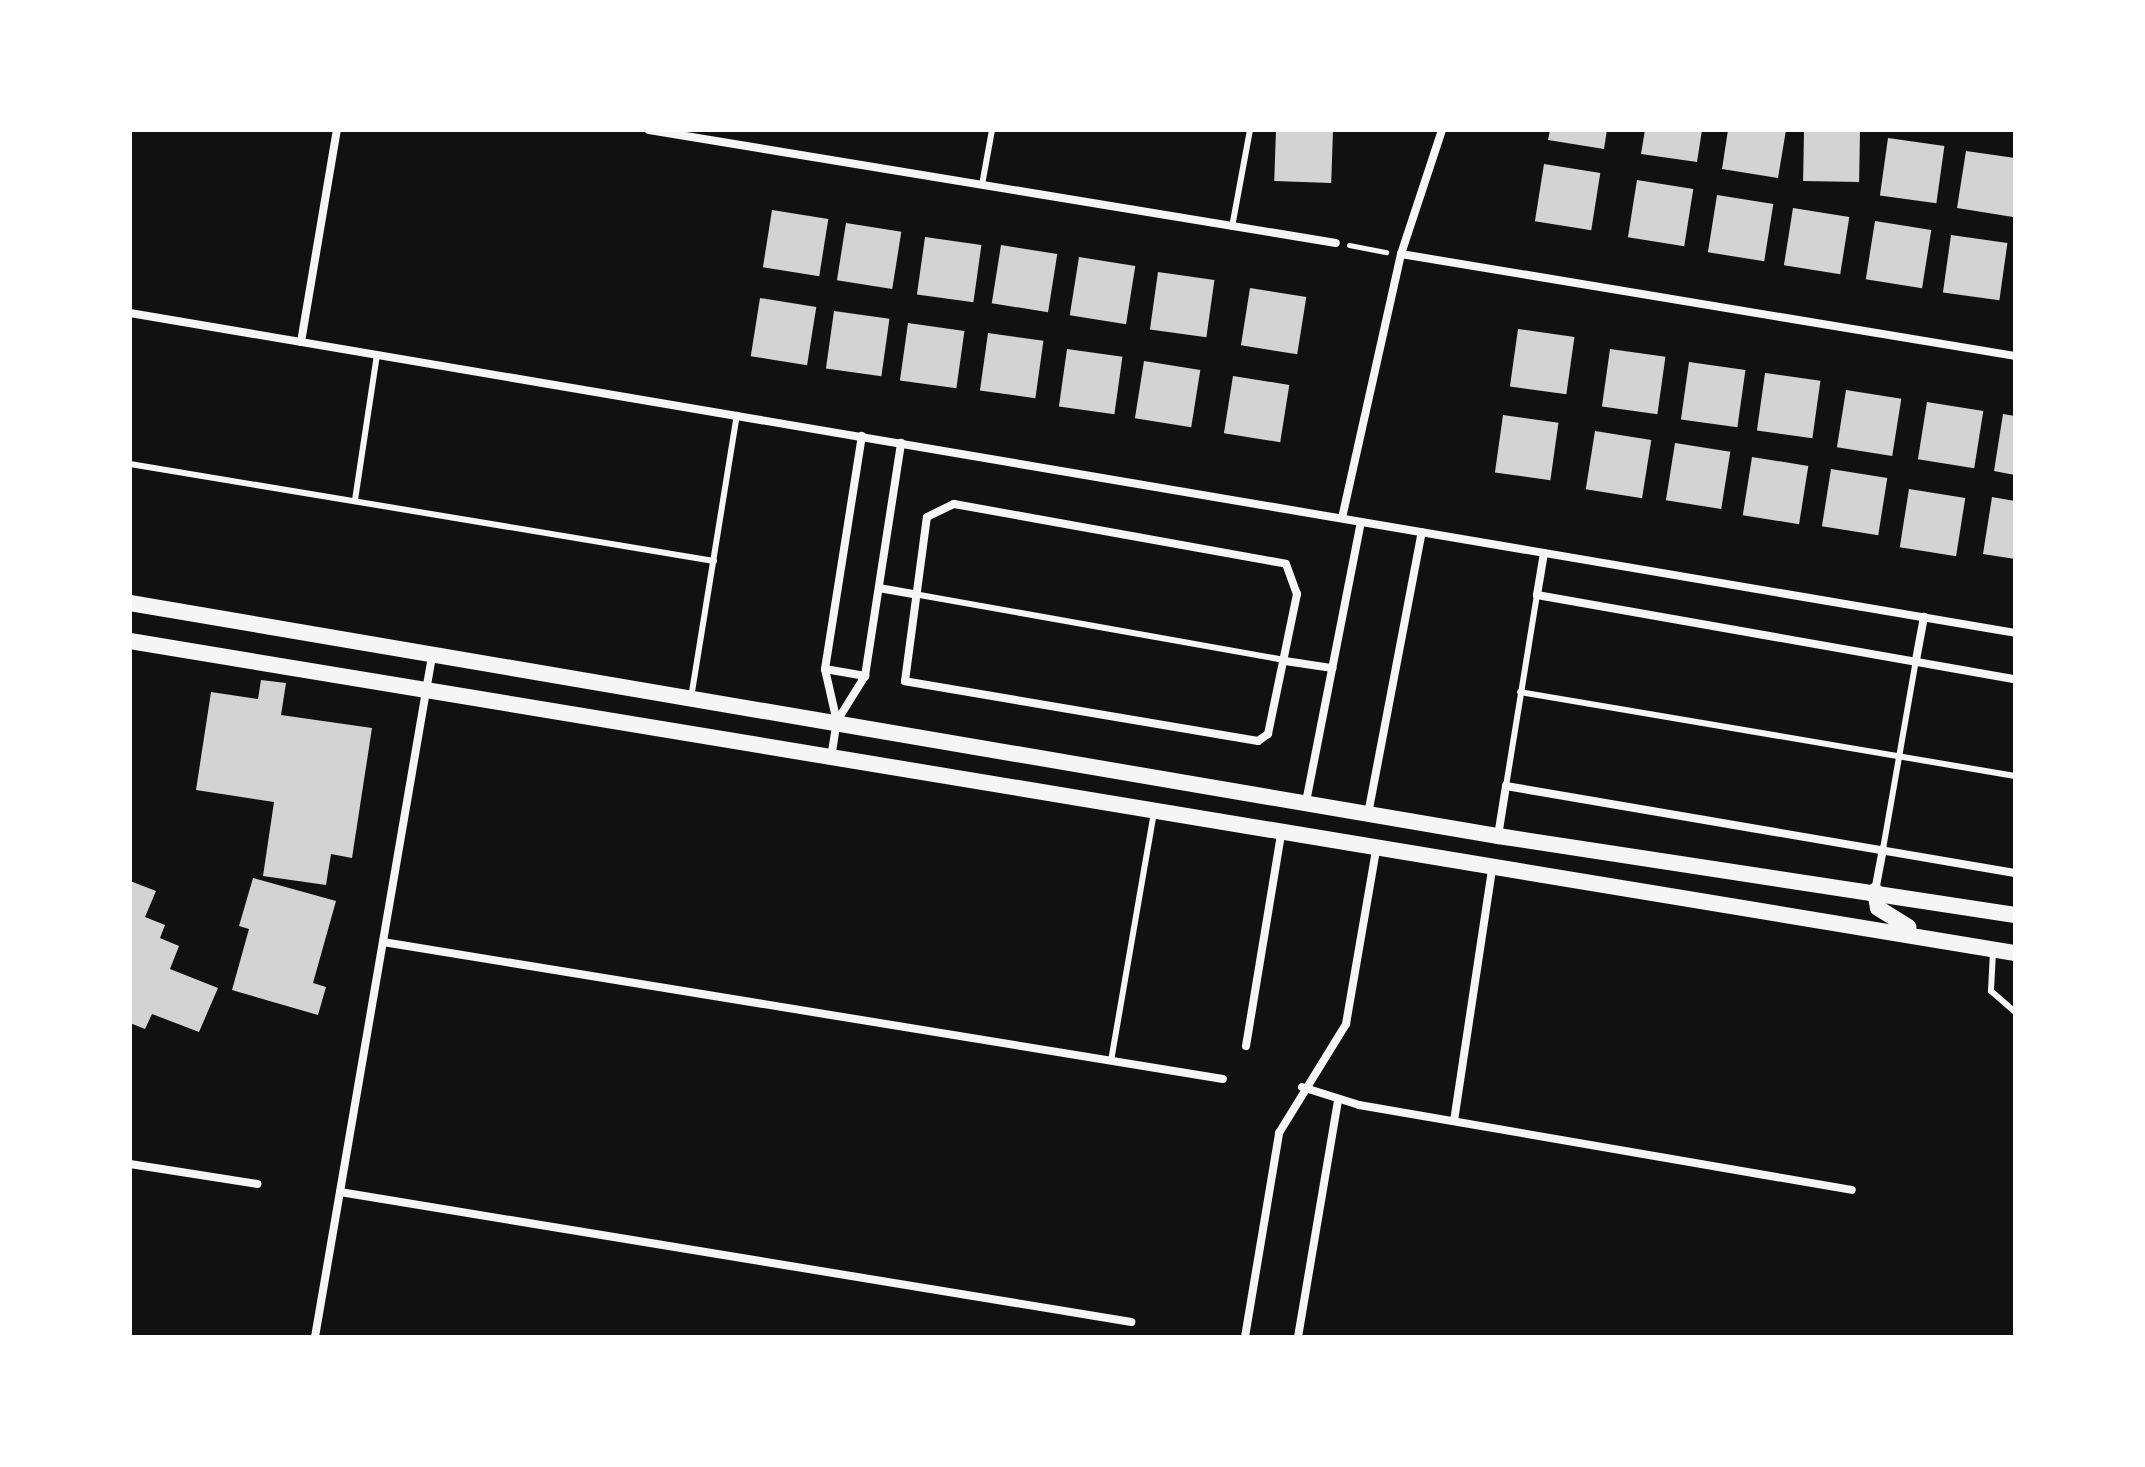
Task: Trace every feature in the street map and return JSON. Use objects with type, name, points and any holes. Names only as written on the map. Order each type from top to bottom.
[{"type":"main road","points":[[130,603],[1498,836],[1875,891],[2015,915]]},
{"type":"main road","points":[[130,641],[1376,851],[1931,937],[2015,953]]},
{"type":"main road","points":[[1875,891],[1885,916],[1931,937]]},
{"type":"street","points":[[301,342],[337,130]]},
{"type":"street","points":[[649,130],[1336,243]]},
{"type":"street","points":[[714,141],[717,130]]},
{"type":"street","points":[[1342,518],[1401,254],[1442,130]]},
{"type":"street","points":[[1401,254],[2015,356]]},
{"type":"street","points":[[130,313],[2015,633]]},
{"type":"street","points":[[837,722],[825,669],[862,436]]},
{"type":"street","points":[[831,758],[837,722],[865,676],[901,443]]},
{"type":"street","points":[[939,506],[1014,515],[1286,564],[1297,594],[1275,719],[1258,741],[915,685],[901,668],[914,594],[927,517],[939,506]]},
{"type":"street","points":[[1306,802],[1361,522]]},
{"type":"street","points":[[1368,814],[1422,532]]},
{"type":"street","points":[[1544,553],[1537,595],[2015,679]]},
{"type":"street","points":[[879,588],[914,594]]},
{"type":"street","points":[[1916,660],[1924,617]]},
{"type":"street","points":[[315,1337],[432,656]]},
{"type":"street","points":[[1285,661],[1332,668]]},
{"type":"street","points":[[825,669],[865,676]]},
{"type":"street","points":[[1498,836],[1506,786],[2015,873]]},
{"type":"street","points":[[1246,1046],[1281,835]]},
{"type":"street","points":[[1875,891],[1883,849]]},
{"type":"street","points":[[1245,1337],[1279,1133],[1302,1087],[1346,1024],[1376,851]]},
{"type":"street","points":[[1454,1121],[1492,870]]},
{"type":"street","points":[[383,942],[1223,1079]]},
{"type":"street","points":[[1302,1087],[1338,1101],[1852,1190]]},
{"type":"street","points":[[1299,1332],[1338,1101]]},
{"type":"street","points":[[130,1164],[257,1184]]},
{"type":"street","points":[[340,1192],[1131,1322]]},
{"type":"lane","points":[[982,185],[992,130]]},
{"type":"lane","points":[[1232,227],[1250,130]]},
{"type":"lane","points":[[355,500],[377,355]]},
{"type":"lane","points":[[691,698],[737,415]]},
{"type":"lane","points":[[130,464],[714,561]]},
{"type":"lane","points":[[914,594],[1285,661]]},
{"type":"lane","points":[[1506,786],[1537,595]]},
{"type":"lane","points":[[1883,849],[1916,660]]},
{"type":"lane","points":[[1520,692],[2015,776]]},
{"type":"lane","points":[[1111,1061],[1154,813]]},
{"type":"lane","points":[[1993,948],[1991,991],[2015,1012]]},
{"type":"path","points":[[1336,243],[1401,254]]},
{"type":"building","points":[[1276,130],[1333,132],[1331,183],[1274,181]]},
{"type":"building","points":[[1550,130],[1607,130],[1604,149],[1548,140]]},
{"type":"building","points":[[1645,130],[1702,130],[1697,162],[1641,154]]},
{"type":"building","points":[[1728,130],[1786,130],[1778,178],[1722,169]]},
{"type":"building","points":[[1804,130],[1860,131],[1859,182],[1803,181]]},
{"type":"building","points":[[1888,138],[1944,146],[1936,203],[1880,195]]},
{"type":"building","points":[[1966,151],[2015,158],[2013,217],[1957,208]]},
{"type":"building","points":[[1544,164],[1600,173],[1591,230],[1535,221]]},
{"type":"building","points":[[1637,180],[1693,189],[1684,246],[1628,237]]},
{"type":"building","points":[[1717,195],[1773,204],[1764,261],[1708,252]]},
{"type":"building","points":[[1793,208],[1849,217],[1840,274],[1784,265]]},
{"type":"building","points":[[772,210],[828,219],[819,276],[763,267]]},
{"type":"building","points":[[1875,221],[1931,230],[1922,288],[1866,279]]},
{"type":"building","points":[[846,223],[901,232],[892,289],[837,280]]},
{"type":"building","points":[[1951,235],[2007,243],[1999,300],[1943,292]]},
{"type":"building","points":[[925,237],[981,245],[973,302],[917,294]]},
{"type":"building","points":[[1001,245],[1057,254],[1048,312],[992,303]]},
{"type":"building","points":[[1079,257],[1135,266],[1126,324],[1070,315]]},
{"type":"building","points":[[1158,272],[1214,280],[1206,337],[1150,329]]},
{"type":"building","points":[[1250,288],[1306,297],[1297,354],[1241,345]]},
{"type":"building","points":[[760,298],[816,307],[807,365],[751,356]]},
{"type":"building","points":[[834,311],[889,319],[881,376],[826,368]]},
{"type":"building","points":[[908,323],[964,331],[956,388],[900,380]]},
{"type":"building","points":[[1518,329],[1574,337],[1566,394],[1510,386]]},
{"type":"building","points":[[988,333],[1043,341],[1035,398],[980,390]]},
{"type":"building","points":[[1067,349],[1122,357],[1114,414],[1059,406]]},
{"type":"building","points":[[1610,349],[1665,357],[1657,414],[1602,406]]},
{"type":"building","points":[[1144,361],[1200,370],[1191,427],[1135,418]]},
{"type":"building","points":[[1689,362],[1745,370],[1737,427],[1681,419]]},
{"type":"building","points":[[1765,373],[1820,381],[1812,438],[1757,430]]},
{"type":"building","points":[[1233,376],[1289,385],[1280,442],[1224,433]]},
{"type":"building","points":[[1846,390],[1901,399],[1892,456],[1837,447]]},
{"type":"building","points":[[1927,402],[1983,411],[1974,468],[1918,459]]},
{"type":"building","points":[[2003,414],[2015,416],[2015,475],[1994,471]]},
{"type":"building","points":[[1503,415],[1558,423],[1550,480],[1495,472]]},
{"type":"building","points":[[1595,431],[1651,440],[1642,498],[1586,489]]},
{"type":"building","points":[[1675,443],[1730,452],[1721,509],[1666,500]]},
{"type":"building","points":[[1752,457],[1808,466],[1799,524],[1743,515]]},
{"type":"building","points":[[1831,469],[1887,478],[1878,535],[1822,526]]},
{"type":"building","points":[[1909,489],[1965,498],[1956,556],[1900,547]]},
{"type":"building","points":[[1992,497],[2015,501],[2015,559],[1983,554]]},
{"type":"building","points":[[261,680],[286,683],[281,715],[372,728],[352,858],[331,854],[326,885],[263,876],[274,802],[196,790],[211,692],[258,699]]},
{"type":"building","points":[[253,878],[336,901],[313,983],[326,987],[318,1015],[232,990],[249,929],[239,926]]},
{"type":"building","points":[[130,881],[156,891],[145,917],[165,925],[160,938],[179,946],[170,969],[218,988],[199,1032],[152,1014],[145,1029],[130,1023]]}]
